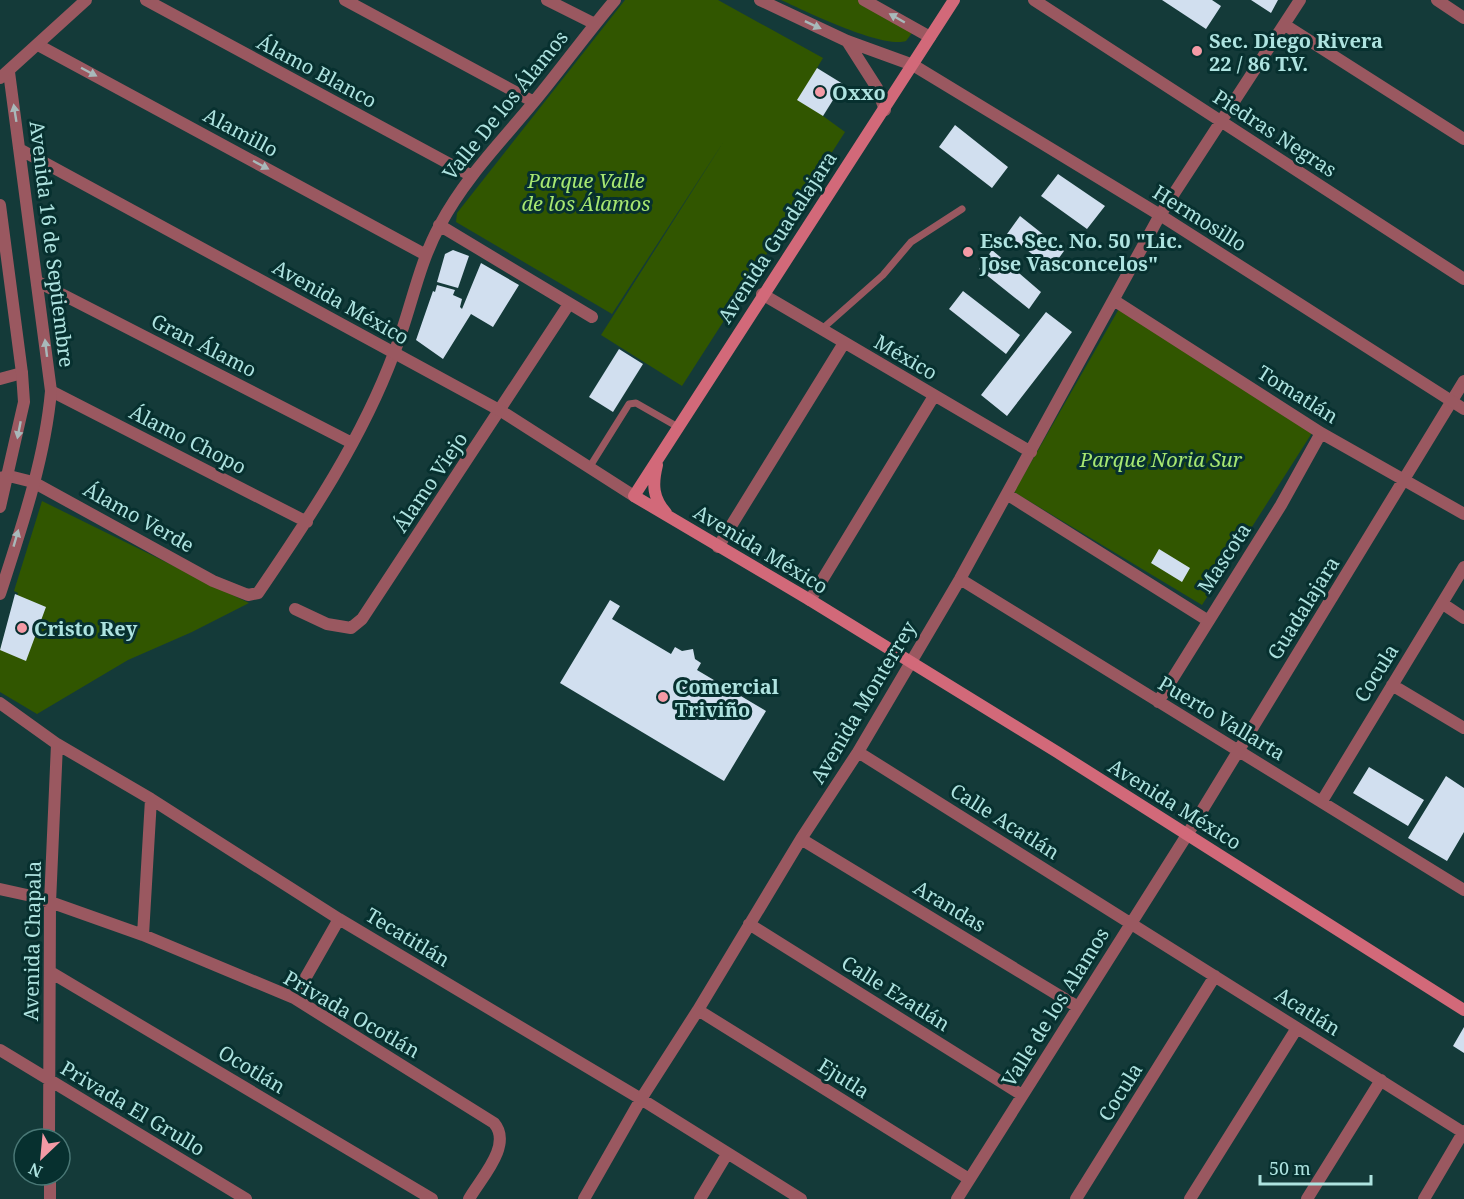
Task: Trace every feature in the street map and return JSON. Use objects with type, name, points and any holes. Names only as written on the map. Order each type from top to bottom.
[{"type":"main road","name":"Avenida Guadalajara","points":[[634,496],[762,294],[885,110],[954,0]]},
{"type":"main road","points":[[661,454],[654,491],[655,499],[671,518]]},
{"type":"main road","name":"Avenida México","points":[[634,496],[810,600],[1464,1010]]},
{"type":"street","points":[[4,75],[86,0]]},
{"type":"street","name":"Álamo Blanco","points":[[146,0],[470,176]]},
{"type":"street","points":[[345,0],[534,102]]},
{"type":"street","points":[[548,0],[595,24]]},
{"type":"street","name":"Valle De los Álamos","points":[[258,593],[307,522],[352,443],[394,353],[426,255],[439,225],[470,176],[534,102],[615,0]]},
{"type":"street","name":"Hermosillo","points":[[760,0],[847,41],[913,65],[1160,215],[1458,406]]},
{"type":"street","points":[[864,0],[930,38]]},
{"type":"street","name":"Piedras Negras","points":[[1034,0],[1464,279]]},
{"type":"street","name":"Avenida Monterrey","points":[[584,1199],[641,1099],[698,1010],[801,838],[858,752],[960,579],[1115,301],[1160,215],[1300,0]]},
{"type":"street","points":[[1437,0],[1464,18]]},
{"type":"street","points":[[1285,25],[1464,139]]},
{"type":"street","points":[[847,41],[867,70],[885,110]]},
{"type":"street","name":"Alamillo","points":[[38,45],[426,255]]},
{"type":"street","name":"Avenida 16 de Septiembre","points":[[0,594],[4,570],[33,482],[49,416],[51,391],[21,150],[4,75]]},
{"type":"street","name":"Avenida México","points":[[21,150],[501,411],[634,496]]},
{"type":"street","points":[[0,205],[5,285],[22,373],[24,402],[4,477],[0,507]]},
{"type":"street","points":[[439,225],[592,317]]},
{"type":"street","name":"Gran Álamo","points":[[38,282],[352,443]]},
{"type":"street","name":"México","points":[[762,294],[1031,452]]},
{"type":"street","name":"Tomatlán","points":[[1115,301],[1321,434],[1406,479],[1464,514]]},
{"type":"street","name":"Álamo Viejo","points":[[295,609],[327,624],[351,628],[363,620],[569,304]]},
{"type":"street","points":[[718,547],[844,343]]},
{"type":"street","points":[[0,379],[22,373]]},
{"type":"street","name":"Guadalajara","points":[[1187,835],[1237,750],[1406,479],[1458,406],[1464,381]]},
{"type":"street","name":"Álamo Chopo","points":[[51,391],[307,522]]},
{"type":"street","points":[[810,600],[934,396]]},
{"type":"street","name":"Mascota","points":[[1158,702],[1281,504],[1321,434]]},
{"type":"street","name":"Álamo Verde","points":[[4,477],[33,482],[78,504],[213,581],[248,595],[258,593]]},
{"type":"street","points":[[1008,495],[1207,621]]},
{"type":"street","name":"Cocula","points":[[1322,801],[1464,567]]},
{"type":"street","name":"Puerto Vallarta","points":[[960,579],[1464,890]]},
{"type":"street","points":[[1443,604],[1464,618]]},
{"type":"street","points":[[1392,685],[1464,728]]},
{"type":"street","name":"Tecatitlán","points":[[0,703],[57,744],[151,799],[339,919],[641,1099],[801,1199]]},
{"type":"street","name":"Avenida Chapala","points":[[49,1127],[51,903],[57,744]]},
{"type":"street","name":"Calle Acatlán","points":[[858,752],[1132,923]]},
{"type":"street","points":[[143,935],[151,799]]},
{"type":"street","name":"Valle de los Alamos","points":[[957,1199],[1187,835]]},
{"type":"street","name":"Arandas","points":[[801,838],[1078,1007]]},
{"type":"street","name":"Privada Ocotlán","points":[[0,889],[36,897],[143,935],[294,998],[494,1123],[500,1130],[501,1144],[469,1199]]},
{"type":"street","points":[[294,998],[339,919]]},
{"type":"street","name":"Acatlán","points":[[1132,923],[1464,1132]]},
{"type":"street","name":"Calle Ezatlán","points":[[750,924],[1022,1095]]},
{"type":"street","name":"Ocotlán","points":[[52,973],[432,1199]]},
{"type":"street","name":"Cocula","points":[[1076,1199],[1215,976]]},
{"type":"street","name":"Ejutla","points":[[698,1010],[969,1179]]},
{"type":"street","points":[[1190,1199],[1297,1028]]},
{"type":"street","name":"Privada El Grullo","points":[[0,1050],[246,1199]]},
{"type":"street","points":[[1307,1199],[1381,1080]]},
{"type":"street","points":[[1424,1199],[1464,1132]]},
{"type":"street","points":[[700,1199],[727,1154]]},
{"type":"lane","points":[[822,329],[883,275],[911,242],[962,209]]},
{"type":"lane","points":[[589,468],[629,404],[636,403],[678,427]]},
{"type":"green space","name":"Parque Valle de los Álamos","points":[[625,0],[718,0],[823,58],[817,68],[823,116],[845,132],[682,386],[601,335],[724,141],[612,314],[456,222],[457,213]]},
{"type":"green space","points":[[781,0],[865,0],[912,33],[906,41],[880,40],[844,28]]},
{"type":"green space","name":"Parque Noria Sur","points":[[1120,307],[1312,433],[1202,605],[1014,492]]},
{"type":"green space","points":[[42,501],[249,603],[192,632],[128,660],[37,714],[0,692],[0,650],[18,593],[14,591]]},
{"type":"building","points":[[1162,0],[1212,0],[1221,6],[1206,29]]},
{"type":"building","points":[[1251,0],[1278,0],[1271,13]]},
{"type":"building","name":"Oxxo","points":[[817,68],[843,84],[823,116],[797,100]]},
{"type":"building","points":[[955,125],[1008,167],[992,188],[939,147]]},
{"type":"building","points":[[1058,174],[1105,206],[1087,229],[1041,196]]},
{"type":"building","points":[[1020,216],[1064,251],[1051,269],[1007,234]]},
{"type":"building","points":[[453,250],[469,256],[458,288],[437,282],[445,254]]},
{"type":"building","points":[[992,250],[1041,292],[1029,309],[979,269]]},
{"type":"building","points":[[481,263],[519,285],[493,327],[471,314],[443,359],[416,340],[433,291],[435,292],[437,285],[455,290],[453,295],[462,299],[460,307],[462,309]]},
{"type":"building","points":[[963,291],[1020,335],[1006,354],[949,309]]},
{"type":"building","points":[[1046,312],[1072,332],[1007,416],[981,395]]},
{"type":"building","points":[[619,349],[643,364],[613,412],[589,397]]},
{"type":"building","points":[[1159,549],[1190,568],[1182,582],[1151,563]]},
{"type":"building","name":"Cristo Rey","points":[[15,594],[46,607],[26,661],[0,650]]},
{"type":"building","name":"Comercial Triviño","points":[[610,600],[620,606],[612,619],[671,654],[675,647],[682,651],[693,649],[695,659],[701,663],[697,670],[766,711],[724,781],[560,683]]},
{"type":"building","points":[[1369,767],[1424,800],[1408,826],[1353,793]]},
{"type":"building","points":[[1446,776],[1464,788],[1464,832],[1447,861],[1408,838]]},
{"type":"building","points":[[1464,1027],[1464,1053],[1453,1046]]},
{"type":"place","name":"Sec. Diego Rivera 22 / 86 T.V.","points":[[1197,51]]},
{"type":"place","name":"Oxxo","points":[[820,92]]},
{"type":"place","name":"Esc. Sec. No. 50 \"Lic. Jose Vasconcelos\"","points":[[968,252]]},
{"type":"place","name":"Cristo Rey","points":[[22,628]]},
{"type":"place","name":"Comercial Triviño","points":[[663,697]]}]
